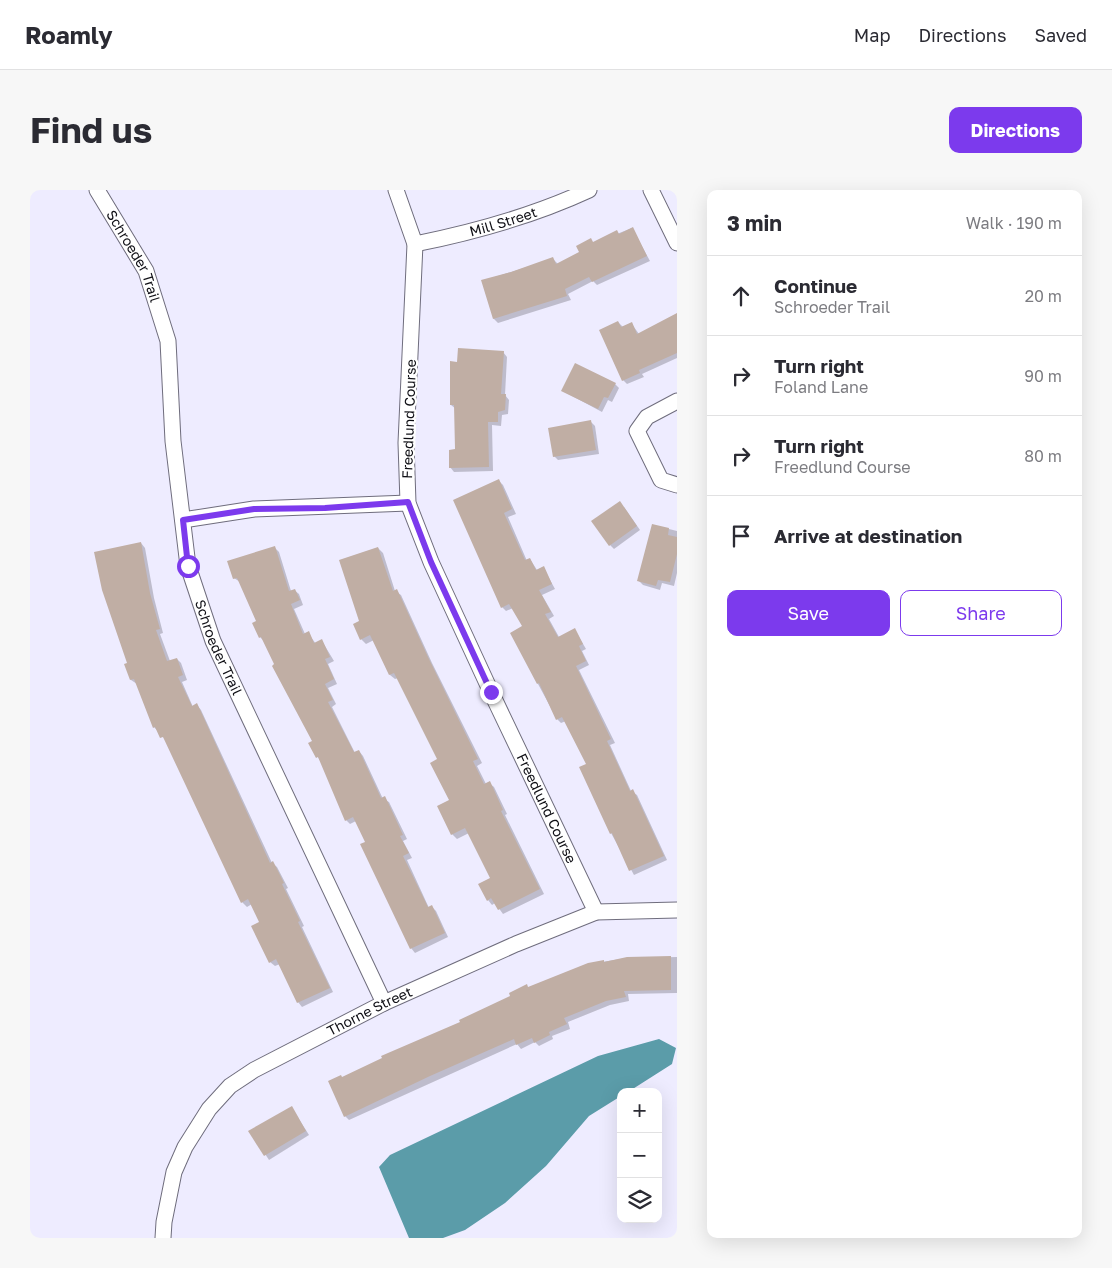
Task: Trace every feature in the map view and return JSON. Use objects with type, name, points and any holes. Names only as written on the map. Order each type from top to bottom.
[{"type":"street","name":"Schroeder Trail","points":[[96,190],[146,271],[168,341],[173,441],[188,566],[213,641],[384,1003]]},
{"type":"street","points":[[396,190],[415,244]]},
{"type":"street","name":"Mill Street","points":[[415,244],[477,231],[554,207],[589,190]]},
{"type":"street","points":[[651,190],[677,244]]},
{"type":"street","name":"Freedlund Course","points":[[415,244],[406,443],[408,502],[431,562],[596,912]]},
{"type":"street","points":[[677,401],[646,418],[637,431],[661,480],[677,485]]},
{"type":"street","points":[[183,520],[254,509],[325,508],[408,502]]},
{"type":"street","name":"Thorne Street","points":[[163,1238],[164,1222],[174,1172],[181,1156],[209,1109],[230,1086],[254,1070],[384,1003],[516,944],[596,912],[677,910]]},
{"type":"water","points":[[659,1039],[676,1048],[672,1064],[634,1088],[617,1088],[617,1098],[589,1116],[546,1166],[505,1203],[465,1230],[443,1238],[409,1238],[379,1167],[390,1155],[598,1056]]},
{"type":"building","points":[[633,227],[647,256],[592,282],[589,277],[565,289],[567,296],[493,319],[481,280],[511,272],[553,257],[556,264],[579,252],[576,246],[591,238],[593,242],[617,230],[619,234]]},
{"type":"building","points":[[677,313],[677,353],[639,370],[640,373],[622,381],[599,330],[618,321],[621,327],[632,322],[637,334]]},
{"type":"building","points":[[458,348],[504,351],[501,394],[506,394],[505,410],[498,412],[498,422],[488,422],[489,467],[449,468],[449,450],[455,449],[454,405],[450,405],[450,361],[457,362]]},
{"type":"building","points":[[575,363],[616,383],[608,398],[604,397],[598,409],[561,391]]},
{"type":"building","points":[[591,420],[596,450],[553,457],[548,428]]},
{"type":"building","points":[[499,479],[512,509],[504,513],[525,560],[530,558],[536,570],[544,566],[552,584],[539,590],[551,612],[545,614],[558,637],[575,628],[583,644],[579,646],[586,661],[576,666],[611,739],[607,741],[630,791],[633,789],[664,856],[629,871],[579,767],[586,764],[562,717],[556,720],[539,683],[537,684],[510,633],[522,626],[509,604],[501,608],[453,500]]},
{"type":"building","points":[[620,501],[637,526],[609,546],[591,521]]},
{"type":"building","points":[[652,524],[669,528],[668,535],[677,537],[677,554],[670,582],[658,580],[656,586],[637,581]]},
{"type":"building","points":[[141,542],[150,593],[160,629],[156,630],[167,661],[177,658],[183,675],[178,677],[192,706],[197,703],[270,863],[273,861],[284,883],[282,884],[300,921],[298,922],[330,988],[297,1003],[276,959],[269,963],[251,926],[259,922],[248,899],[241,903],[163,737],[160,738],[155,727],[153,728],[134,679],[130,680],[124,664],[127,663],[102,590],[94,552]]},
{"type":"building","points":[[275,546],[289,591],[295,589],[300,600],[291,604],[303,634],[309,631],[314,643],[322,639],[330,657],[325,659],[334,679],[325,684],[333,700],[328,702],[354,752],[359,750],[381,798],[385,796],[403,835],[400,836],[409,853],[403,856],[428,907],[432,905],[445,933],[410,949],[360,844],[365,842],[353,817],[345,821],[318,757],[316,758],[308,743],[312,741],[272,666],[274,664],[261,637],[259,638],[252,623],[256,621],[237,578],[233,579],[227,561]]},
{"type":"building","points":[[378,547],[393,591],[397,589],[478,759],[473,761],[484,784],[490,781],[503,810],[501,811],[540,889],[498,910],[491,898],[487,901],[478,884],[490,878],[465,828],[451,835],[437,806],[449,800],[430,763],[437,759],[394,673],[389,675],[370,635],[360,640],[353,624],[359,621],[339,560]]},
{"type":"building","points":[[671,956],[671,990],[624,991],[626,997],[606,1001],[564,1018],[567,1024],[549,1032],[550,1035],[534,1043],[532,1038],[516,1045],[514,1039],[344,1117],[328,1081],[341,1075],[342,1077],[382,1058],[381,1056],[460,1022],[459,1020],[510,996],[509,993],[527,984],[528,987],[588,963],[627,957]]},
{"type":"building","points":[[292,1106],[306,1131],[264,1156],[248,1131]]},
{"type":"route","points":[[188,566],[183,520],[254,509],[325,508],[408,502],[431,562],[491,692]]}]
